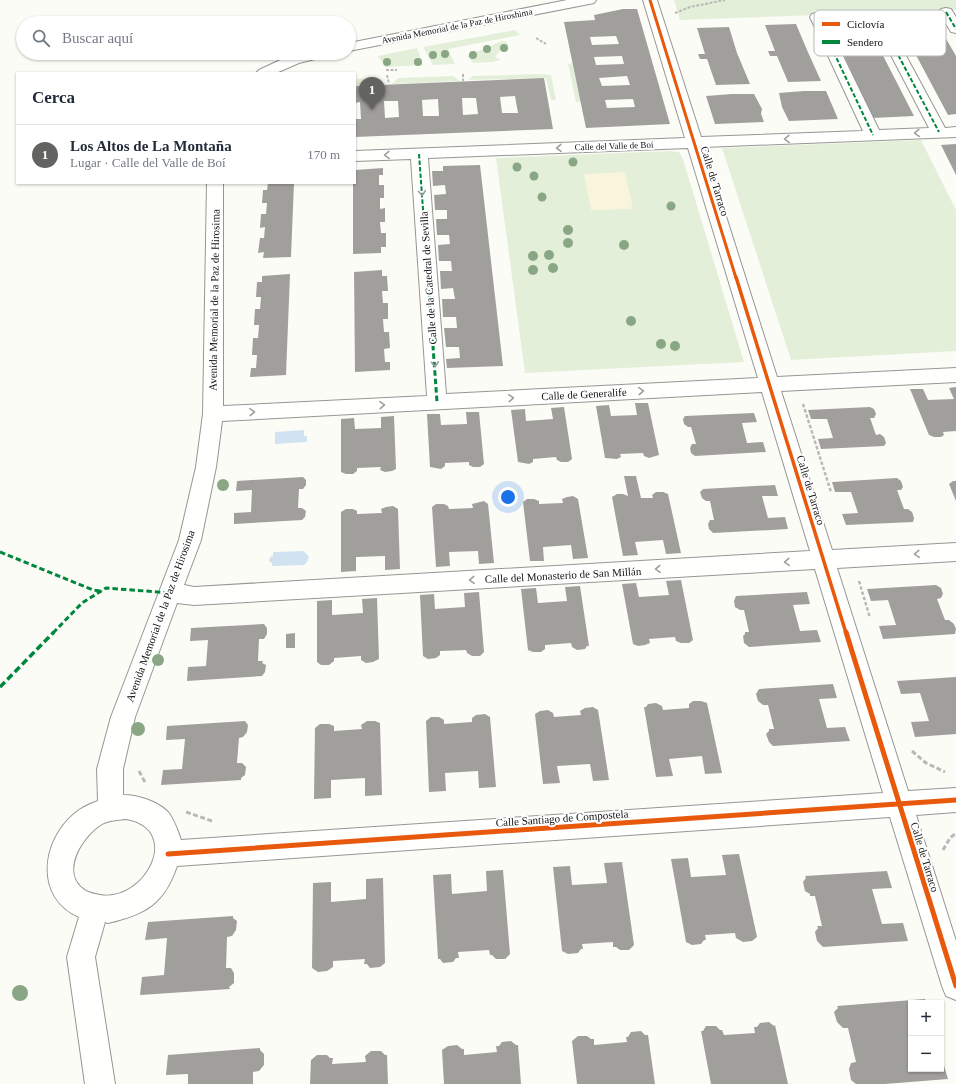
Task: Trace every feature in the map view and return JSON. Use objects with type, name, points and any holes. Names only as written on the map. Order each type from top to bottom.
[{"type":"street","name":"Avenida Memorial de la Paz de Hiroshima","points":[[356,46],[589,0]]},
{"type":"street","name":"Calle de Tarraco","points":[[650,0],[956,986]]},
{"type":"street","points":[[946,12],[956,28]]},
{"type":"street","points":[[836,56],[873,135]]},
{"type":"street","points":[[899,56],[939,132]]},
{"type":"street","points":[[266,72],[292,60]]},
{"type":"street","name":"Calle del Valle de Boí","points":[[356,156],[956,132]]},
{"type":"street","name":"Calle de la Catedral de Sevilla","points":[[419,154],[438,402]]},
{"type":"street","name":"Avenida Memorial de la Paz de Hirosima","points":[[110,809],[110,769],[123,718],[138,674],[171,593],[190,540],[206,466],[213,414],[215,184]]},
{"type":"street","name":"Calle de Generalife","points":[[213,414],[956,375]]},
{"type":"street","name":"Calle del Monasterio de San Millán","points":[[171,593],[194,596],[956,552]]},
{"type":"street","name":"Calle Santiago de Compostela","points":[[168,854],[956,800]]},
{"type":"street","points":[[126,807],[141,809],[153,816],[162,826],[168,839],[168,854],[165,869],[156,884],[143,896],[128,905],[112,910],[95,910],[79,904],[67,892],[61,877],[60,860],[67,843],[78,827],[93,816],[110,809],[126,807]]},
{"type":"street","points":[[95,910],[82,957],[100,1084]]},
{"type":"path","points":[[675,13],[690,7],[725,0]]},
{"type":"path","points":[[536,38],[546,44]]},
{"type":"path","points":[[386,70],[398,70]]},
{"type":"path","points":[[463,74],[463,81]]},
{"type":"path","points":[[387,75],[388,84]]},
{"type":"path","points":[[912,752],[926,763],[945,772]]},
{"type":"path","points":[[943,850],[950,838],[956,833]]},
{"type":"green space","points":[[674,0],[956,0],[956,10],[814,10],[814,15],[680,20]]},
{"type":"green space","points":[[515,30],[520,35],[448,49],[455,64],[433,65],[423,47]]},
{"type":"green space","points":[[502,41],[507,42],[509,49],[502,48],[495,57],[501,60],[473,63],[467,56]]},
{"type":"green space","points":[[417,48],[423,65],[385,67],[378,56]]},
{"type":"green space","points":[[572,63],[581,102],[576,102],[568,64]]},
{"type":"green space","points":[[551,75],[556,100],[551,100],[546,78],[468,80],[473,76]]},
{"type":"green space","points":[[453,76],[460,81],[392,84],[398,78]]},
{"type":"green space","points":[[378,78],[385,84],[356,85],[356,79]]},
{"type":"green space","points":[[921,140],[956,210],[956,351],[791,360],[722,148]]},
{"type":"green space","points":[[670,151],[679,152],[683,159],[744,362],[525,373],[496,158]]},
{"type":"sand","points":[[625,172],[633,209],[591,210],[584,174]]},
{"type":"water","points":[[304,430],[304,436],[307,436],[307,442],[275,444],[275,432]]},
{"type":"water","points":[[304,551],[309,557],[304,565],[272,566],[272,563],[269,561],[270,557],[273,556],[273,552]]},
{"type":"building","points":[[623,9],[637,9],[670,124],[586,128],[564,22],[595,20],[594,15]],"holes":[[[616,36],[619,44],[592,45],[590,37]],[[622,56],[624,64],[596,65],[594,57]],[[627,76],[630,85],[602,86],[599,78]],[[633,99],[635,107],[607,108],[605,100]]]},
{"type":"building","points":[[796,24],[821,81],[788,82],[777,56],[770,56],[768,51],[775,51],[765,25]]},
{"type":"building","points":[[729,27],[737,53],[750,84],[716,85],[707,59],[700,59],[698,54],[705,54],[697,28]]},
{"type":"building","points":[[946,39],[956,56],[956,114],[948,115],[916,56],[946,56]]},
{"type":"building","points":[[844,56],[883,56],[914,116],[873,118]]},
{"type":"building","points":[[544,78],[553,129],[356,137],[356,119],[361,119],[360,102],[356,103],[356,86]],"holes":[[[515,96],[518,113],[502,113],[500,97]],[[462,98],[476,98],[478,114],[463,115]],[[438,99],[439,116],[423,116],[422,100]],[[384,101],[398,101],[399,117],[385,118]]]},
{"type":"building","points":[[826,91],[838,119],[789,121],[782,107],[779,93]]},
{"type":"building","points":[[754,94],[762,109],[761,114],[764,122],[715,124],[706,96]]},
{"type":"building","points":[[956,144],[956,175],[941,145]]},
{"type":"building","points":[[480,165],[503,366],[447,368],[446,359],[460,358],[459,347],[446,347],[444,328],[457,328],[456,317],[443,317],[442,299],[455,299],[453,288],[441,289],[440,271],[452,271],[451,261],[439,261],[438,245],[450,244],[449,235],[437,235],[436,219],[447,219],[447,210],[435,210],[434,195],[446,194],[445,185],[433,186],[432,171],[443,171],[443,166]]},
{"type":"building","points":[[383,168],[383,175],[379,175],[379,185],[384,185],[384,198],[380,198],[380,209],[385,208],[385,222],[380,222],[381,233],[386,233],[386,247],[381,247],[381,253],[353,254],[353,184],[356,184],[356,170]]},
{"type":"building","points":[[268,184],[294,184],[291,257],[263,258],[264,252],[258,253],[260,238],[264,238],[265,227],[260,228],[261,214],[266,214],[267,203],[262,203],[263,190],[267,190]]},
{"type":"building","points":[[382,270],[382,276],[387,276],[388,291],[382,291],[383,303],[388,303],[388,319],[383,319],[384,332],[389,332],[390,348],[384,349],[385,362],[390,362],[390,370],[355,372],[354,272]]},
{"type":"building","points":[[290,274],[286,375],[250,377],[251,368],[256,368],[257,355],[252,355],[253,338],[258,338],[259,325],[254,325],[255,309],[260,309],[261,297],[256,297],[257,282],[262,282],[262,276]]},
{"type":"building","points":[[956,387],[956,431],[943,432],[944,435],[941,437],[929,435],[910,389],[923,389],[928,400],[954,399],[949,388]]},
{"type":"building","points":[[635,403],[648,403],[659,455],[649,458],[644,456],[643,453],[620,454],[621,457],[617,459],[605,458],[596,406],[609,405],[611,416],[637,415]]},
{"type":"building","points":[[564,407],[572,459],[568,462],[561,462],[557,460],[556,457],[533,459],[533,462],[529,464],[518,462],[511,410],[525,409],[526,421],[553,419],[551,408]]},
{"type":"building","points":[[870,407],[874,409],[876,414],[874,418],[870,418],[876,435],[880,434],[884,437],[886,443],[884,446],[821,449],[818,439],[833,438],[827,419],[811,419],[808,410]]},
{"type":"building","points":[[466,412],[479,412],[484,464],[480,467],[473,467],[469,465],[469,462],[445,463],[445,466],[441,469],[430,467],[427,414],[440,414],[441,425],[467,424]]},
{"type":"building","points":[[754,413],[757,422],[742,423],[747,443],[763,442],[766,452],[695,456],[691,453],[690,448],[692,444],[696,444],[691,427],[684,424],[683,419],[685,416]]},
{"type":"building","points":[[394,416],[396,469],[385,472],[380,470],[381,467],[357,468],[357,471],[353,474],[341,472],[341,419],[354,418],[355,429],[381,428],[381,417]]},
{"type":"building","points":[[624,476],[636,476],[641,498],[653,498],[652,495],[656,492],[668,494],[681,553],[666,554],[663,540],[635,542],[638,555],[623,556],[612,497],[617,494],[628,496]]},
{"type":"building","points":[[303,477],[306,480],[306,485],[303,489],[299,489],[298,508],[302,508],[306,511],[305,517],[302,520],[234,524],[234,513],[251,512],[252,490],[236,491],[237,481]]},
{"type":"building","points":[[897,478],[901,481],[903,487],[901,490],[897,490],[904,509],[908,509],[912,512],[914,518],[913,522],[846,525],[842,514],[858,513],[851,492],[835,492],[832,482]]},
{"type":"building","points":[[956,481],[956,501],[949,484]]},
{"type":"building","points":[[775,485],[778,496],[762,496],[768,518],[785,517],[788,529],[713,533],[709,529],[708,524],[710,520],[714,520],[710,501],[706,501],[702,498],[700,492],[703,489]]},
{"type":"building","points":[[573,496],[578,499],[588,558],[573,559],[571,545],[543,547],[544,561],[530,561],[523,502],[527,499],[534,499],[539,501],[539,504],[563,503],[562,499]]},
{"type":"building","points":[[484,501],[488,504],[494,563],[479,564],[478,551],[449,552],[450,566],[436,567],[432,507],[436,504],[444,504],[448,506],[449,509],[473,508],[472,504]]},
{"type":"building","points":[[393,506],[398,509],[400,569],[385,570],[385,556],[356,557],[356,571],[341,572],[341,512],[346,509],[353,509],[357,511],[357,514],[382,513],[381,509]]},
{"type":"building","points":[[681,580],[693,640],[689,643],[681,643],[676,641],[675,637],[649,639],[650,643],[645,645],[638,646],[633,644],[622,584],[636,583],[639,597],[669,595],[666,581]]},
{"type":"building","points":[[936,585],[941,588],[943,594],[941,598],[937,599],[945,620],[949,620],[954,624],[956,629],[955,634],[883,639],[879,626],[896,625],[888,600],[871,601],[867,589]]},
{"type":"building","points":[[580,586],[589,646],[585,649],[577,650],[572,647],[571,643],[545,645],[545,649],[541,652],[533,652],[528,650],[521,589],[536,588],[538,603],[567,601],[565,587]]},
{"type":"building","points":[[479,592],[484,652],[480,656],[472,656],[467,653],[466,650],[440,651],[440,655],[436,658],[428,659],[423,656],[420,595],[434,594],[435,609],[465,607],[464,593]]},
{"type":"building","points":[[807,592],[810,604],[793,605],[800,631],[817,630],[821,642],[749,647],[744,643],[743,636],[745,632],[749,632],[744,610],[740,610],[735,607],[734,601],[736,596]]},
{"type":"building","points":[[377,598],[379,659],[366,663],[361,660],[361,656],[334,658],[334,661],[329,665],[321,665],[317,662],[317,601],[332,600],[332,615],[363,613],[362,599]]},
{"type":"building","points":[[264,624],[267,628],[267,634],[264,639],[259,639],[258,661],[263,661],[262,663],[266,665],[265,672],[262,676],[187,681],[188,667],[206,666],[208,640],[190,641],[191,628]]},
{"type":"building","points":[[295,633],[295,648],[286,648],[286,634]]},
{"type":"building","points":[[956,677],[956,734],[915,737],[911,722],[929,721],[920,693],[901,694],[897,681]]},
{"type":"building","points":[[833,684],[837,698],[819,699],[827,728],[845,727],[850,741],[773,746],[769,742],[766,734],[769,729],[774,729],[768,705],[763,705],[758,701],[756,694],[759,689]]},
{"type":"building","points":[[693,701],[707,703],[722,773],[705,774],[702,756],[669,759],[673,776],[656,777],[644,707],[648,704],[656,703],[662,706],[663,710],[689,708],[689,704]]},
{"type":"building","points":[[593,707],[598,710],[609,780],[593,781],[590,764],[557,766],[560,783],[543,784],[535,714],[540,711],[548,710],[553,713],[554,717],[581,715],[580,711],[585,708]]},
{"type":"building","points":[[485,714],[490,717],[496,787],[479,788],[478,771],[445,773],[446,791],[429,792],[426,721],[431,717],[439,717],[444,720],[444,724],[472,722],[472,718],[476,715]]},
{"type":"building","points":[[245,721],[248,725],[247,732],[243,737],[239,738],[237,763],[242,763],[246,767],[245,775],[241,778],[241,780],[161,785],[163,770],[182,769],[185,739],[166,740],[167,726]]},
{"type":"building","points":[[367,721],[375,721],[380,723],[382,795],[365,796],[365,778],[331,780],[331,798],[314,799],[315,728],[320,724],[329,724],[334,726],[334,731],[362,729],[361,725]]},
{"type":"building","points":[[739,854],[757,937],[752,941],[743,942],[736,938],[735,933],[705,935],[706,940],[704,940],[701,944],[692,945],[686,942],[671,859],[688,858],[691,877],[726,875],[722,855]]},
{"type":"building","points":[[622,862],[634,945],[629,950],[620,950],[613,947],[613,942],[582,944],[583,949],[581,949],[578,953],[568,954],[562,951],[553,867],[570,866],[572,885],[607,883],[604,863]]},
{"type":"building","points":[[503,870],[510,954],[505,959],[496,959],[490,955],[489,950],[458,952],[459,958],[456,958],[453,962],[443,963],[440,959],[438,959],[433,875],[451,874],[452,894],[487,891],[486,871]]},
{"type":"building","points":[[887,871],[892,888],[872,889],[882,924],[903,923],[908,941],[823,947],[817,941],[815,932],[818,928],[817,926],[822,926],[815,896],[810,896],[810,894],[805,891],[803,882],[806,878],[805,876]]},
{"type":"building","points":[[383,878],[385,963],[380,967],[370,968],[367,964],[364,964],[365,959],[333,961],[333,967],[327,971],[318,972],[312,968],[313,883],[331,882],[331,902],[366,899],[366,879]]},
{"type":"building","points":[[233,916],[233,918],[237,921],[236,930],[232,936],[227,937],[226,968],[231,968],[234,973],[234,983],[229,987],[230,989],[140,995],[142,977],[164,975],[167,938],[145,940],[148,922]]},
{"type":"building","points":[[908,1000],[908,1072],[944,1072],[944,1066],[948,1079],[885,1084],[856,1084],[851,1080],[849,1069],[851,1063],[856,1062],[848,1028],[843,1028],[837,1022],[834,1012],[838,1008],[837,1006]]},
{"type":"building","points":[[769,1022],[774,1026],[775,1025],[788,1084],[711,1084],[701,1031],[703,1031],[706,1026],[716,1026],[722,1030],[724,1035],[755,1033],[754,1027],[757,1027],[760,1023]]},
{"type":"building","points":[[641,1031],[645,1035],[648,1035],[655,1084],[577,1084],[572,1041],[578,1036],[587,1036],[594,1039],[594,1045],[627,1042],[626,1037],[628,1037],[631,1032]]},
{"type":"building","points":[[511,1041],[518,1045],[521,1084],[444,1084],[442,1050],[448,1046],[457,1045],[464,1049],[464,1055],[497,1052],[496,1046],[499,1046],[502,1042]]},
{"type":"building","points":[[260,1048],[264,1054],[264,1065],[259,1071],[253,1072],[253,1084],[188,1084],[188,1074],[166,1075],[168,1055]]},
{"type":"building","points":[[371,1051],[381,1051],[387,1055],[388,1084],[310,1084],[311,1060],[317,1055],[327,1055],[330,1058],[333,1058],[332,1064],[366,1062],[365,1056]]},
{"type":"marked path","points":[[946,12],[956,29]]},
{"type":"marked path","points":[[836,56],[873,135]]},
{"type":"marked path","points":[[899,56],[939,132]]},
{"type":"marked path","points":[[419,154],[437,402]]},
{"type":"marked path","points":[[0,552],[93,590],[101,591]]},
{"type":"marked path","points":[[0,687],[82,603],[106,588],[171,593]]},
{"type":"cycle path","points":[[650,0],[956,986]]},
{"type":"cycle path","points":[[168,854],[956,800]]},
{"type":"place","name":"Los Altos de La Montaña","points":[[372,110]]}]
